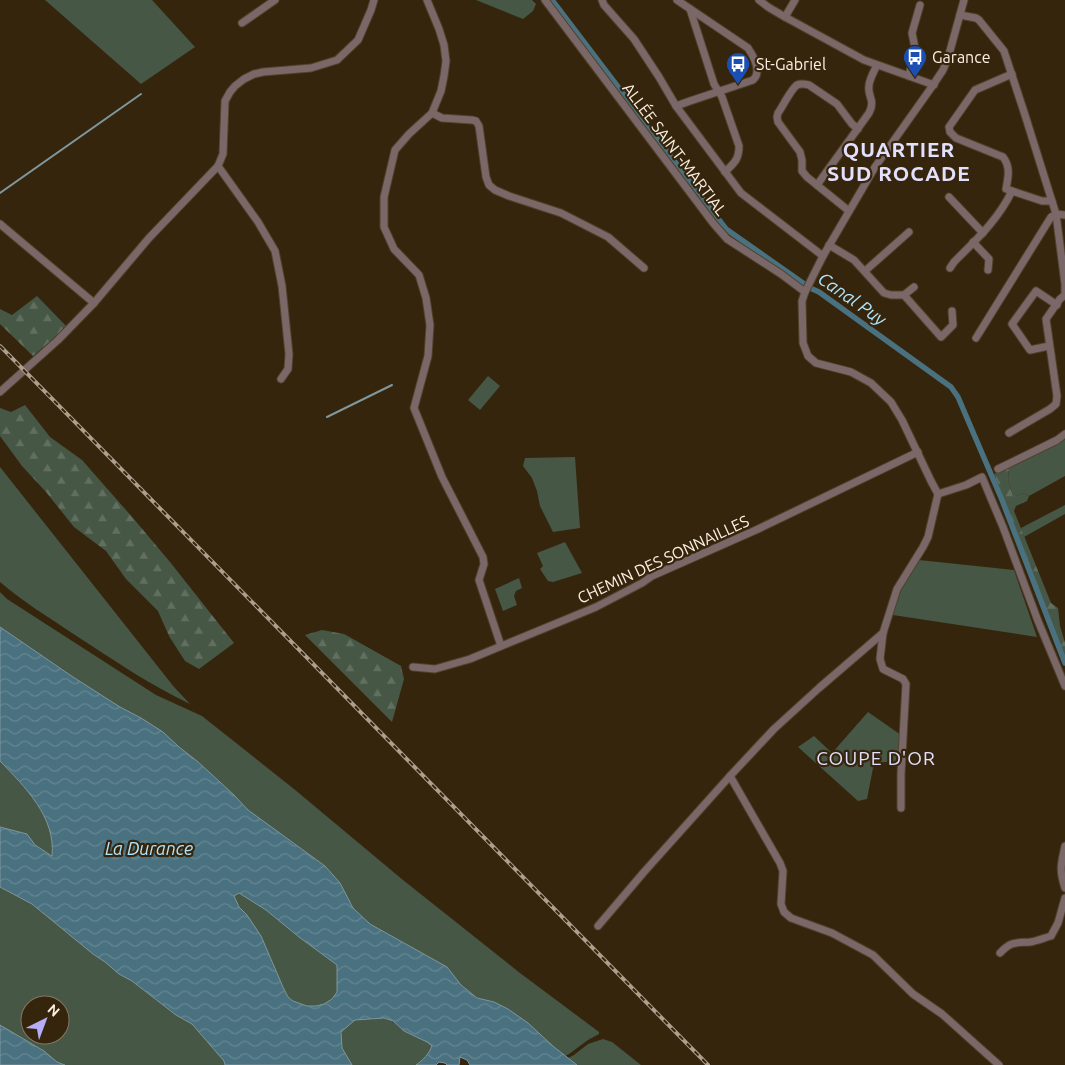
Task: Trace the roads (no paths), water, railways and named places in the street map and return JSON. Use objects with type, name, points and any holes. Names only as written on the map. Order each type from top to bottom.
[{"type":"street","points":[[242,23],[275,0]]},
{"type":"street","points":[[0,392],[58,340],[94,303],[149,238],[218,166],[223,154],[225,101],[235,86],[254,74],[311,68],[337,60],[358,40],[374,0]]},
{"type":"street","points":[[428,0],[444,45],[446,61],[444,76],[441,91],[432,113],[395,150],[384,197],[384,227],[394,249],[419,275],[425,292],[430,325],[428,356],[414,408],[442,478],[482,557],[484,564],[479,580],[501,646]]},
{"type":"street","name":"ALLÉE SAINT-MARTIAL","points":[[545,0],[727,240],[807,288]]},
{"type":"street","points":[[602,0],[604,5],[634,39],[676,106],[741,193],[823,256]]},
{"type":"street","points":[[676,106],[753,80],[757,74],[757,68],[748,48],[677,0]]},
{"type":"street","points":[[759,0],[784,17],[854,55],[934,85]]},
{"type":"street","points":[[784,17],[795,0]]},
{"type":"street","points":[[901,808],[906,684],[903,679],[883,669],[880,659],[882,633],[897,589],[928,537],[938,494],[930,481],[902,420],[891,402],[871,383],[851,372],[816,363],[808,356],[803,343],[802,301],[829,245],[882,156],[943,70],[964,0]]},
{"type":"street","points":[[909,76],[915,48],[912,33],[920,5]]},
{"type":"street","points":[[690,9],[714,84],[722,98],[738,146],[739,154],[736,160],[725,172]]},
{"type":"street","points":[[960,15],[976,18],[1004,51],[1056,214],[1065,284],[1065,295],[1046,319],[1057,396],[1056,404],[1050,410],[1009,433]]},
{"type":"street","points":[[817,185],[872,107],[869,83],[877,65]]},
{"type":"street","points":[[1012,74],[975,90],[949,127],[950,132],[956,138],[1003,157],[1009,171],[1006,189],[1042,200],[1052,201]]},
{"type":"street","points":[[849,211],[806,177],[802,171],[800,152],[778,122],[777,117],[778,112],[794,88],[798,84],[804,83],[837,104],[858,129]]},
{"type":"street","points":[[432,113],[442,118],[476,121],[486,177],[489,185],[495,190],[560,213],[608,237],[644,268]]},
{"type":"street","points":[[218,166],[258,222],[275,251],[282,286],[289,354],[288,369],[281,379]]},
{"type":"street","points":[[950,268],[997,217],[1012,192]]},
{"type":"street","points":[[949,197],[983,233]]},
{"type":"street","points":[[976,338],[1051,217],[1056,214],[1065,215]]},
{"type":"street","points":[[0,224],[94,303]]},
{"type":"street","points":[[865,271],[909,232]]},
{"type":"street","points":[[973,242],[989,259],[988,270]]},
{"type":"street","points":[[829,245],[854,260],[884,294],[904,296],[941,337],[953,325],[952,311]]},
{"type":"street","points":[[904,296],[914,287]]},
{"type":"street","points":[[1049,346],[1030,350],[1012,324],[1036,291],[1057,304]]},
{"type":"street","points":[[998,469],[1057,440],[1065,434]]},
{"type":"street","name":"CHEMIN DES SONNAILLES","points":[[413,667],[435,670],[470,659],[596,607],[652,576],[756,530],[918,452]]},
{"type":"street","points":[[938,494],[966,485],[982,477],[1065,686]]},
{"type":"street","points":[[598,926],[644,872],[774,729],[882,633]]},
{"type":"street","points":[[730,776],[780,863],[783,871],[781,904],[784,912],[791,918],[832,933],[873,955],[913,994],[942,1014],[999,1065]]},
{"type":"street","points":[[1065,846],[1061,863],[1061,875],[1065,888]]},
{"type":"street","points":[[1000,953],[1012,943],[1031,942],[1051,936],[1058,923],[1065,898]]},
{"type":"water","name":"La Durance","points":[[0,627],[73,677],[163,732],[233,794],[248,810],[325,866],[340,883],[353,908],[370,924],[447,967],[461,985],[477,998],[494,1002],[508,1009],[528,1023],[577,1065],[470,1065],[467,1060],[460,1057],[459,1065],[447,1065],[439,1062],[436,1065],[416,1065],[426,1057],[432,1046],[404,1031],[393,1021],[384,1018],[355,1020],[341,1032],[342,1048],[352,1065],[225,1065],[224,1061],[192,1024],[176,1015],[132,981],[119,974],[32,904],[0,887],[0,827],[27,834],[35,845],[52,856],[52,842],[49,828],[37,804],[0,761]],"holes":[[[239,893],[266,910],[337,965],[337,992],[332,999],[324,1004],[307,1006],[288,997],[261,936],[247,915],[239,907],[234,896]]]},
{"type":"water","points":[[0,1025],[20,1037],[20,1045],[34,1045],[57,1062],[65,1065],[0,1065]]},
{"type":"waterway","name":"Canal Puy","points":[[552,0],[726,229],[810,288],[819,292],[951,387],[958,397],[1002,500],[1065,663]]},
{"type":"waterway","points":[[0,193],[141,94]]},
{"type":"waterway","points":[[327,417],[392,385]]},
{"type":"railway","points":[[0,346],[708,1065]]},
{"type":"place","name":"Garance","points":[[915,78]]},
{"type":"place","name":"St-Gabriel","points":[[738,85]]},
{"type":"district","name":"QUARTIER SUD ROCADE","points":[[899,162]]},
{"type":"district","name":"COUPE D'OR","points":[[876,758]]}]
